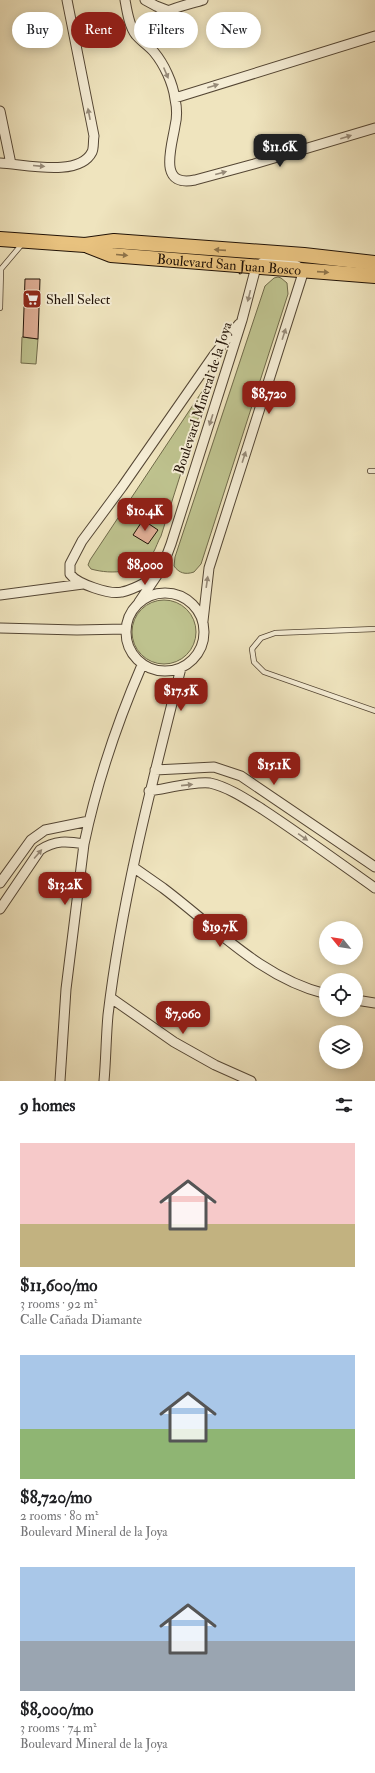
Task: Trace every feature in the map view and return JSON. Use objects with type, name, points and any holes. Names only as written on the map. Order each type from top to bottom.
[{"type":"main road","name":"Boulevard San Juan Bosco","points":[[0,238],[85,245],[114,242],[304,255],[375,263]]},
{"type":"main road","name":"Boulevard San Juan Bosco","points":[[85,245],[112,254],[375,276]]},
{"type":"street","points":[[0,163],[64,168],[76,166],[85,160],[92,152],[94,136],[67,0]]},
{"type":"street","points":[[125,0],[134,31]]},
{"type":"street","points":[[145,0],[169,11],[203,0]]},
{"type":"street","points":[[175,98],[375,36]]},
{"type":"street","points":[[149,48],[164,67],[175,98],[176,117],[169,167],[171,172],[177,178],[188,181],[254,164],[375,128]]},
{"type":"street","points":[[0,111],[11,164]]},
{"type":"street","points":[[203,620],[198,610],[191,602],[181,596],[170,593],[159,593],[148,596],[132,609],[125,629],[126,643],[132,655],[142,665],[154,670],[168,672],[181,668],[190,662],[198,653],[203,643],[203,620],[209,568],[304,270],[280,258],[259,253]]},
{"type":"street","points":[[256,266],[266,260],[304,255]]},
{"type":"street","name":"Boulevard Mineral de la Joya","points":[[139,602],[162,568],[171,544],[242,320],[256,266]]},
{"type":"street","points":[[156,577],[121,593],[83,584],[73,579],[70,574],[70,564],[74,555],[214,355],[242,320]]},
{"type":"street","points":[[0,595],[83,584]]},
{"type":"street","points":[[0,628],[77,630],[125,629]]},
{"type":"street","points":[[60,1081],[66,989],[84,844],[112,738],[142,665]]},
{"type":"street","points":[[104,1081],[111,998],[132,867],[149,791],[181,668]]},
{"type":"street","points":[[155,770],[214,767],[241,776],[375,867]]},
{"type":"street","points":[[149,791],[184,785],[209,783],[226,789],[280,821],[375,888]]},
{"type":"street","points":[[280,821],[290,810]]},
{"type":"street","points":[[0,883],[30,840],[45,830],[89,821]]},
{"type":"street","points":[[0,909],[40,850],[49,844],[59,841],[84,844]]},
{"type":"street","points":[[132,867],[163,888],[248,956],[279,975],[319,992]]},
{"type":"street","points":[[111,998],[174,1042],[215,1065],[251,1081]]},
{"type":"street","points":[[363,1001],[375,1003]]},
{"type":"lane","points":[[0,308],[2,269],[25,240]]},
{"type":"lane","points":[[375,629],[275,633],[261,638],[252,649],[254,662],[264,672],[375,712]]},
{"type":"green space","points":[[278,277],[287,283],[288,294],[201,564],[194,572],[182,573],[174,566],[175,557],[265,286],[274,278]]},
{"type":"green space","points":[[22,337],[38,339],[36,364],[21,363]]},
{"type":"green space","points":[[211,378],[161,536],[153,553],[141,565],[125,571],[108,572],[91,569],[88,565],[90,560]]},
{"type":"green space","points":[[164,600],[182,606],[190,614],[196,632],[190,650],[182,658],[164,664],[146,658],[138,650],[132,632],[138,614],[146,606]]},
{"type":"building","points":[[25,279],[40,279],[38,339],[23,337]]},
{"type":"building","points":[[143,520],[158,530],[148,544],[133,535]]},
{"type":"place","name":"Shell Select","points":[[32,299]]}]
